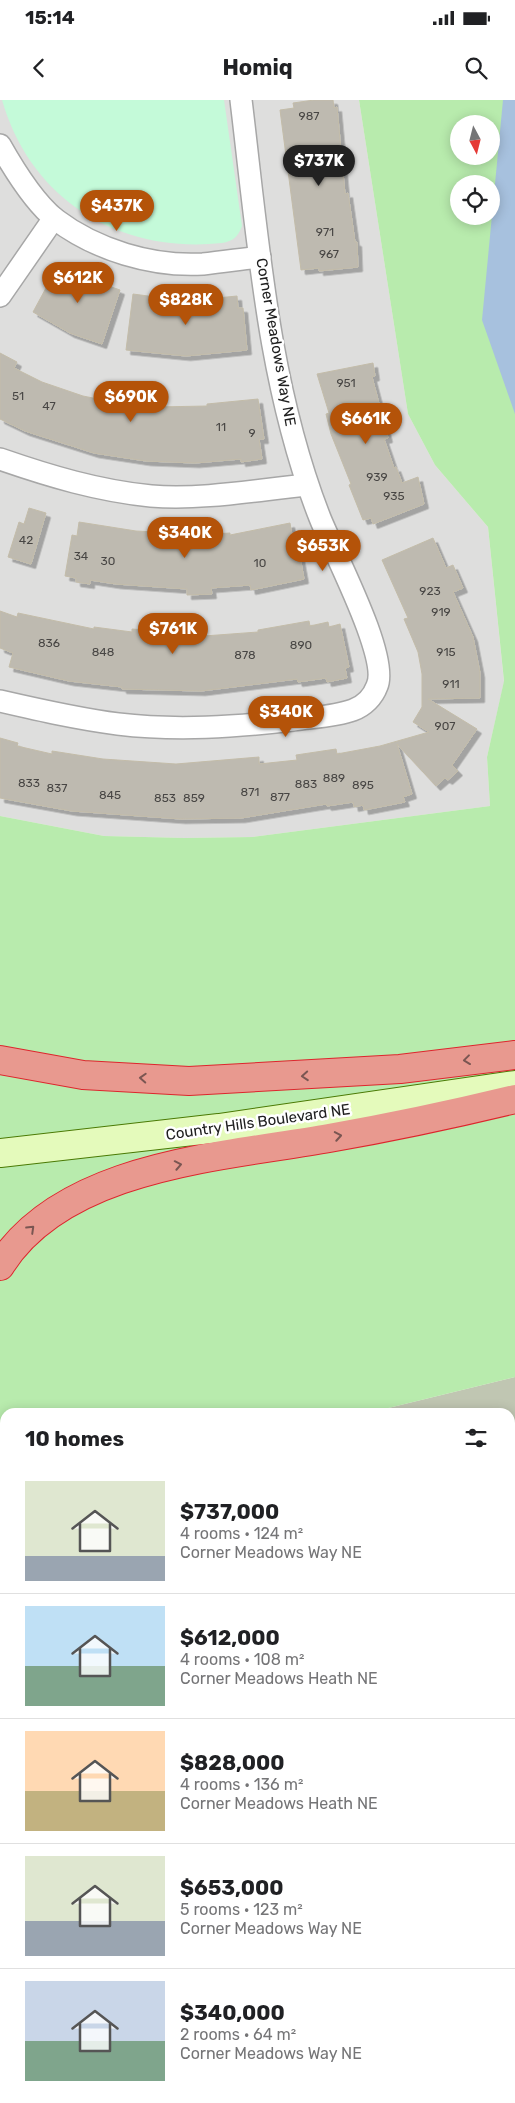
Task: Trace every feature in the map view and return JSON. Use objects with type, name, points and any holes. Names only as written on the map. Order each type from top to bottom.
[{"type":"highway","points":[[0,1060],[83,1075],[189,1081],[400,1069],[515,1055]]},
{"type":"highway","points":[[0,1266],[17,1242],[37,1223],[91,1191],[127,1177],[195,1161],[405,1125],[515,1099]]},
{"type":"main road","name":"Country Hills Boulevard NE","points":[[0,1153],[219,1128],[515,1085]]},
{"type":"street","name":"Corner Meadows Way NE","points":[[0,701],[57,714],[119,724],[184,728],[237,726],[334,715],[354,710],[368,701],[378,685],[381,670],[376,645],[334,554],[307,485],[279,378],[260,256],[241,100]]},
{"type":"street","points":[[0,145],[15,170],[54,218],[80,235],[113,250],[142,258],[202,264],[260,256]]},
{"type":"street","points":[[0,296],[54,218]]},
{"type":"street","points":[[0,459],[50,476],[102,489],[152,496],[206,496],[307,485]]},
{"type":"shaded area","points":[[0,100],[359,100],[408,414],[435,465],[488,527],[504,682],[487,757],[490,806],[253,837],[104,836],[0,816]]},
{"type":"shaded area","points":[[515,1377],[515,1408],[388,1408]]},
{"type":"green space","points":[[2,100],[224,100],[242,226],[239,233],[232,240],[222,243],[184,244],[149,240],[115,229],[85,214],[57,193],[34,166],[16,136]]},
{"type":"green space","points":[[359,100],[515,100],[515,1377],[388,1408],[0,1408],[0,816],[104,836],[253,837],[490,806],[487,757],[504,681],[488,527],[435,465],[408,414]]},
{"type":"water","points":[[503,100],[515,100],[515,414],[482,320],[491,225],[500,225],[500,175],[496,175],[497,165],[500,165],[500,131]]},
{"type":"building","points":[[333,100],[334,108],[337,107],[345,194],[348,193],[355,242],[357,242],[358,267],[319,271],[319,268],[301,270],[280,110],[294,108],[293,103]]},
{"type":"building","points":[[62,264],[92,280],[120,290],[102,344],[70,333],[33,312],[53,275],[55,276]]},
{"type":"building","points":[[133,294],[186,301],[237,296],[238,308],[243,308],[247,350],[186,356],[126,350]]},
{"type":"building","points":[[0,353],[17,362],[14,368],[42,382],[83,396],[123,404],[124,401],[155,407],[207,406],[207,404],[258,399],[264,439],[259,439],[262,459],[241,462],[241,459],[195,463],[146,461],[94,453],[25,431],[0,419]]},
{"type":"building","points":[[373,363],[375,376],[372,377],[388,438],[384,439],[394,468],[396,467],[402,483],[418,477],[424,504],[373,524],[371,518],[363,520],[349,485],[351,484],[331,434],[326,414],[329,413],[317,374]]},
{"type":"building","points":[[29,508],[46,513],[31,564],[8,557],[19,522],[24,524]]},
{"type":"building","points":[[79,522],[136,531],[176,533],[176,536],[230,533],[230,535],[290,523],[293,541],[297,540],[304,579],[251,590],[250,585],[211,588],[212,594],[187,595],[187,589],[116,584],[90,580],[90,584],[76,582],[76,578],[65,576],[72,535],[77,536]]},
{"type":"building","points":[[433,538],[446,568],[453,565],[463,588],[453,592],[473,637],[480,673],[480,698],[428,699],[477,729],[452,765],[458,771],[448,780],[445,778],[436,786],[397,744],[412,794],[403,797],[405,802],[364,810],[363,805],[354,807],[353,802],[327,806],[326,804],[241,818],[181,819],[72,811],[0,798],[0,738],[18,743],[17,746],[52,754],[52,751],[103,759],[176,764],[259,757],[259,764],[297,760],[296,755],[336,749],[337,754],[380,746],[429,732],[413,722],[422,707],[422,674],[418,652],[404,619],[408,618],[382,560]]},
{"type":"building","points":[[0,611],[17,617],[18,613],[94,629],[94,627],[132,632],[132,629],[147,630],[146,633],[174,634],[174,638],[204,638],[204,636],[258,632],[258,630],[309,621],[310,626],[328,622],[329,627],[340,624],[349,667],[345,668],[347,678],[327,682],[326,678],[298,682],[297,679],[201,691],[122,689],[122,687],[69,681],[9,667],[13,653],[0,648]]}]
